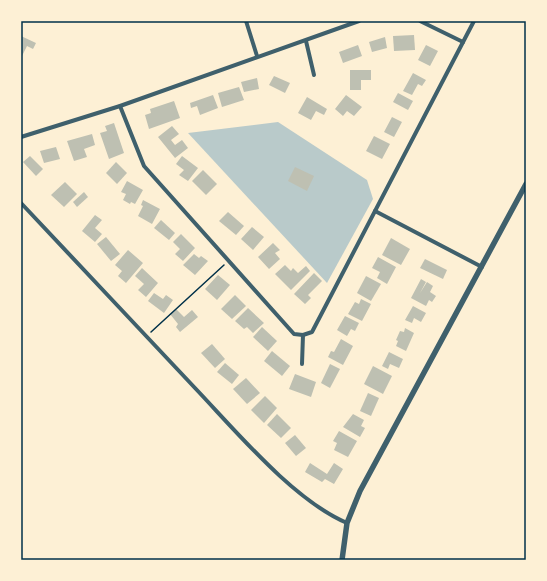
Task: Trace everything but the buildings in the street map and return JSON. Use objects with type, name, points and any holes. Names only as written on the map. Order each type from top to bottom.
[{"type":"street","points":[[246,21],[257,56]]},
{"type":"street","points":[[21,137],[120,106],[257,56],[306,41],[359,21]]},
{"type":"street","points":[[420,21],[463,42]]},
{"type":"street","points":[[120,106],[144,166],[294,334],[303,335],[312,332],[474,21]]},
{"type":"street","points":[[306,41],[314,75]]},
{"type":"street","points":[[342,560],[347,523],[360,491],[526,184]]},
{"type":"street","points":[[21,203],[236,432],[287,482],[321,510],[347,523]]},
{"type":"street","points":[[375,211],[482,267]]},
{"type":"street","points":[[302,364],[303,335]]},
{"type":"path","points":[[146,336],[229,260]]},
{"type":"shaded area","points":[[278,122],[367,180],[373,199],[327,283],[188,133]]}]
